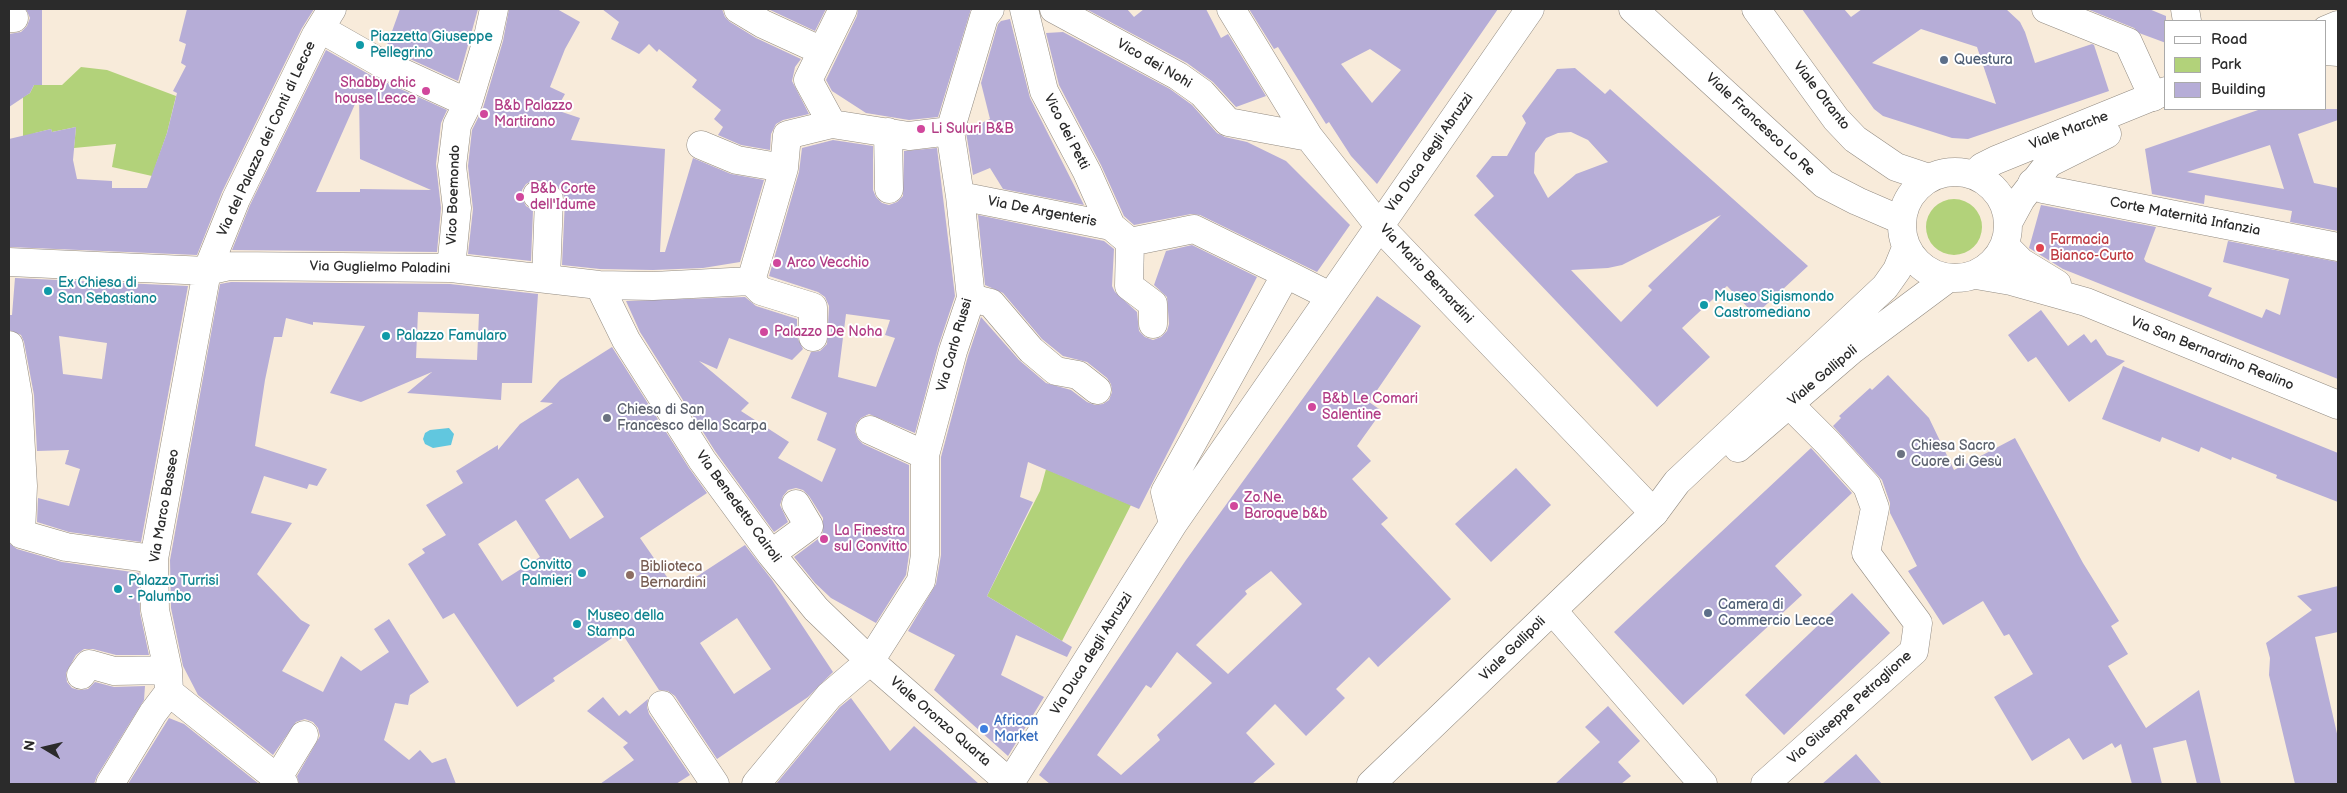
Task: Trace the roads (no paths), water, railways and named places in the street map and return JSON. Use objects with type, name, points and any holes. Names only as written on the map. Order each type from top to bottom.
[{"type":"street","name":"Vico Boemondo","points":[[451,268],[457,208],[452,166],[457,125],[468,103],[488,37],[494,9]]},
{"type":"street","points":[[738,9],[763,24],[822,51]]},
{"type":"street","points":[[832,124],[808,80],[842,9]]},
{"type":"street","name":"Via Mario Bernardini","points":[[1231,9],[1309,137],[1380,227],[1654,513]]},
{"type":"street","name":"Via Duca degli Abruzzi","points":[[1011,784],[1172,524],[1530,9]]},
{"type":"street","name":"Viale Francesco Lo Re","points":[[1633,9],[1824,184],[1857,202],[1901,220]]},
{"type":"street","name":"Viale Otranto","points":[[1756,9],[1836,119],[1855,139],[1896,167],[1929,178]]},
{"type":"street","points":[[2046,9],[2128,42],[2162,99]]},
{"type":"street","name":"Via Carlo Russi","points":[[756,784],[829,696],[870,661],[922,581],[925,455],[953,351],[970,298],[960,196],[950,131],[987,13]]},
{"type":"street","name":"Vico dei Nohi","points":[[1066,15],[1178,76],[1202,93],[1228,122],[1309,137]]},
{"type":"street","points":[[326,19],[379,62],[468,103]]},
{"type":"street","name":"Via del Palazzo dei Conti di Lecce","points":[[207,271],[236,199],[316,35],[326,19]]},
{"type":"street","name":"Vico dei Petti","points":[[1027,21],[1044,91],[1121,234]]},
{"type":"street","name":"Viale Marche","points":[[1974,175],[1982,167],[1996,160],[2162,99]]},
{"type":"street","name":"Viale Marche","points":[[2007,234],[2032,183],[2049,163],[2106,134],[2162,99]]},
{"type":"street","points":[[813,337],[813,307],[761,291],[751,281],[784,168],[787,135],[832,124],[909,136],[950,131]]},
{"type":"street","points":[[888,132],[889,190]]},
{"type":"street","points":[[701,145],[737,160],[784,168]]},
{"type":"street","points":[[1952,172],[1974,175],[1991,186],[2003,202],[2007,234],[1994,263],[1976,275],[1962,279],[1947,279],[1923,269],[1906,248],[1901,220],[1906,203],[1916,189],[1929,178],[1952,172]]},
{"type":"street","name":"Corte Maternità Infanzia","points":[[2032,183],[2043,189],[2338,247]]},
{"type":"street","points":[[537,195],[549,199],[546,279]]},
{"type":"street","name":"Via De Argenteris","points":[[960,196],[1121,234],[1194,229],[1286,274]]},
{"type":"street","points":[[1121,234],[1129,286],[1153,304],[1152,324]]},
{"type":"street","name":"Via San Bernardino Realino","points":[[2007,234],[2021,262],[2086,302]]},
{"type":"street","name":"Viale Gallipoli","points":[[1370,784],[1654,513],[1676,482],[1885,287],[1897,270],[1906,248]]},
{"type":"street","name":"Via Guglielmo Paladini","points":[[9,262],[207,271],[229,266],[451,268],[599,285],[653,286],[751,281]]},
{"type":"street","name":"Via Marco Basseo","points":[[169,681],[155,610],[154,559],[207,271]]},
{"type":"street","points":[[1172,524],[1165,492],[1286,274],[1330,296]]},
{"type":"street","name":"Via San Bernardino Realino","points":[[1976,275],[2011,281],[2086,302],[2338,405]]},
{"type":"street","name":"Viale Gallipoli","points":[[1654,513],[1685,495],[1853,349],[1947,279]]},
{"type":"street","name":"Via Benedetto Cairoli","points":[[599,285],[626,340],[702,460],[771,554],[816,609],[870,661]]},
{"type":"street","points":[[970,298],[991,303],[1037,355],[1056,371],[1078,374],[1097,390]]},
{"type":"street","points":[[9,346],[18,396],[22,486],[21,534],[66,547],[154,559]]},
{"type":"street","name":"Via Giuseppe Petraglione","points":[[1765,784],[1914,651],[1918,624],[1866,553],[1875,508],[1867,486],[1789,404]]},
{"type":"street","points":[[870,430],[925,455]]},
{"type":"street","points":[[771,554],[812,519]]},
{"type":"street","points":[[1553,611],[1703,784]]},
{"type":"street","name":"Viale Oronzo Quarta","points":[[870,661],[1011,784]]},
{"type":"street","points":[[81,675],[89,664],[114,671],[169,681],[280,782],[304,735]]},
{"type":"street","points":[[110,784],[153,713],[169,681]]},
{"type":"street","points":[[662,705],[716,784]]},
{"type":"water","points":[[449,428],[454,434],[451,445],[433,448],[425,444],[423,439],[425,433],[430,430]]},
{"type":"place","name":"Piazzetta Giuseppe Pellegrino","points":[[360,45]]},
{"type":"place","name":"Questura","points":[[1944,60]]},
{"type":"place","name":"Shabby chic house Lecce","points":[[426,91]]},
{"type":"place","name":"B&b Palazzo Martirano","points":[[484,114]]},
{"type":"place","name":"Li Suluri B&B","points":[[921,129]]},
{"type":"place","name":"B&b Corte dell'Idume","points":[[520,197]]},
{"type":"place","name":"Farmacia Bianco-Curto","points":[[2040,248]]},
{"type":"place","name":"Arco Vecchio","points":[[777,263]]},
{"type":"place","name":"Ex Chiesa di San Sebastiano","points":[[48,291]]},
{"type":"place","name":"Museo Sigismondo Castromediano","points":[[1704,305]]},
{"type":"place","name":"Palazzo De Noha","points":[[764,332]]},
{"type":"place","name":"Palazzo Famularo","points":[[386,336]]},
{"type":"place","name":"B&b Le Comari Salentine","points":[[1312,407]]},
{"type":"place","name":"Chiesa di San Francesco della Scarpa","points":[[607,418]]},
{"type":"place","name":"Chiesa Sacro Cuore di Gesù","points":[[1901,454]]},
{"type":"place","name":"Zo.Ne. Baroque b&b","points":[[1234,506]]},
{"type":"place","name":"La Finestra sul Convitto","points":[[824,539]]},
{"type":"place","name":"Convitto Palmieri","points":[[582,573]]},
{"type":"place","name":"Biblioteca Bernardini","points":[[630,575]]},
{"type":"place","name":"Palazzo Turrisi - Palumbo","points":[[118,589]]},
{"type":"place","name":"Camera di Commercio Lecce","points":[[1708,613]]},
{"type":"place","name":"Museo della Stampa","points":[[577,624]]},
{"type":"place","name":"African Market","points":[[984,729]]}]
